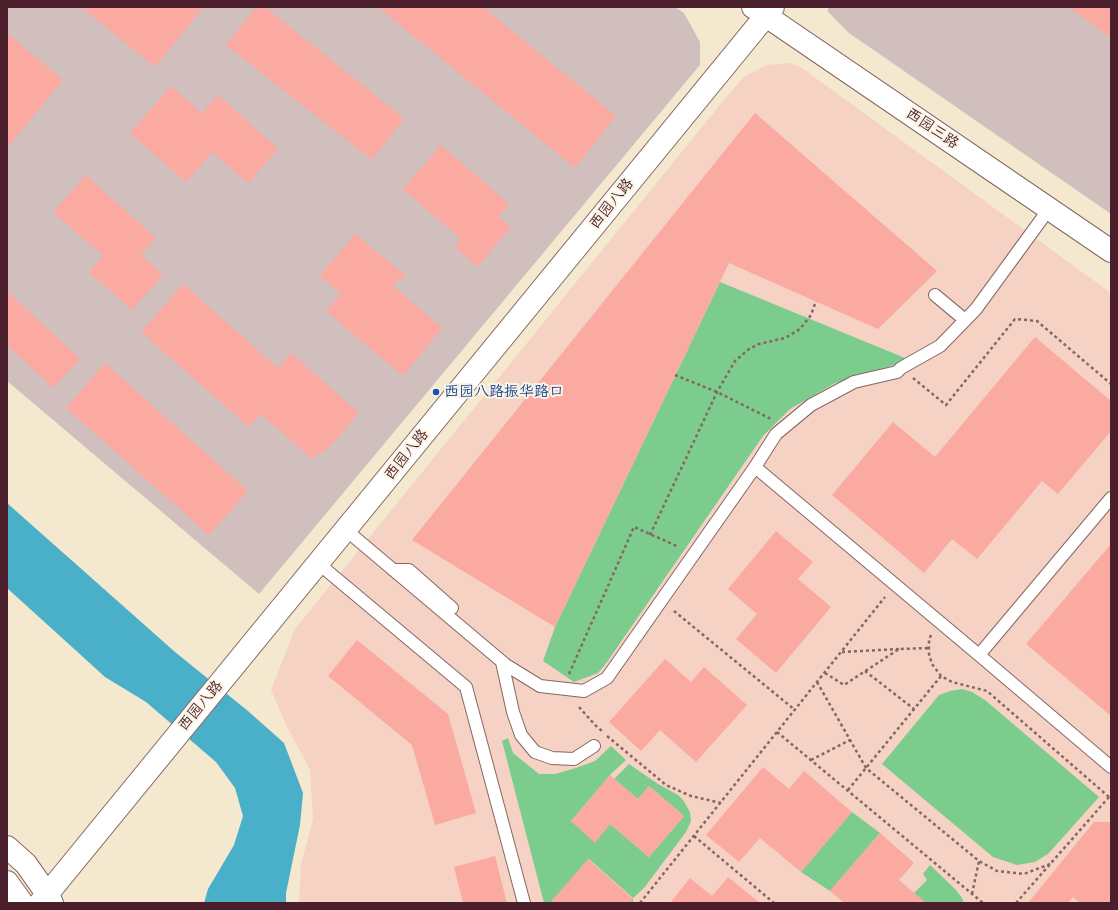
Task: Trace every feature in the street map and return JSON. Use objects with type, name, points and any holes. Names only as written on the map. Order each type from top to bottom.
[{"type":"street","name":"西园三路","points":[[764,10],[1111,251]]},
{"type":"street","name":"西园八路","points":[[46,900],[163,751],[319,564],[764,10]]},
{"type":"street","points":[[7,847],[26,864],[46,900]]},
{"type":"street","points":[[7,882],[22,903]]},
{"type":"lane","points":[[346,530],[502,662],[540,686],[584,691],[607,678],[756,467],[776,434],[811,406],[854,382],[897,372],[901,368],[940,346],[976,309],[1049,209]]},
{"type":"lane","points":[[935,295],[965,320]]},
{"type":"lane","points":[[756,467],[1111,767]]},
{"type":"lane","points":[[979,655],[1111,498]]},
{"type":"lane","points":[[319,564],[466,687],[524,903]]},
{"type":"lane","points":[[393,570],[409,570],[452,608]]},
{"type":"lane","points":[[502,662],[513,712],[521,735],[535,752],[552,758],[574,759],[594,746]]},
{"type":"path","points":[[650,535],[717,392],[735,361],[749,349],[759,344],[785,338],[800,329],[811,315],[816,301]]},
{"type":"path","points":[[901,368],[946,405],[1015,319],[1036,321],[1111,384]]},
{"type":"path","points":[[675,376],[717,392],[785,426]]},
{"type":"path","points":[[694,553],[634,527],[563,688],[595,725],[666,785],[691,796],[720,803]]},
{"type":"path","points":[[640,903],[896,585]]},
{"type":"path","points":[[661,600],[795,710]]},
{"type":"path","points":[[938,620],[929,640],[929,654],[932,664],[941,676],[952,682],[987,691],[1110,798],[1016,903]]},
{"type":"path","points":[[841,652],[929,648]]},
{"type":"path","points":[[825,673],[844,685],[899,649]]},
{"type":"path","points":[[865,671],[914,709]]},
{"type":"path","points":[[848,790],[941,676]]},
{"type":"path","points":[[817,682],[866,768],[979,861],[997,871],[1024,874],[1050,864]]},
{"type":"path","points":[[778,732],[983,903]]},
{"type":"path","points":[[811,760],[850,740]]},
{"type":"path","points":[[694,836],[774,903]]},
{"type":"path","points":[[972,894],[979,861]]},
{"type":"shaded area","points":[[7,7],[675,7],[684,13],[700,42],[700,65],[259,594],[7,381]]},
{"type":"shaded area","points":[[828,7],[1111,7],[1111,214],[849,33],[828,12]]},
{"type":"shaded area","points":[[790,63],[802,68],[1111,293],[1111,903],[299,903],[301,864],[313,819],[310,770],[286,725],[271,690],[295,629],[723,101],[744,77],[766,65]]},
{"type":"green space","points":[[720,282],[905,358],[900,363],[835,383],[790,409],[763,436],[607,662],[598,673],[574,682],[543,661],[555,627]]},
{"type":"green space","points":[[962,689],[972,692],[985,700],[1099,797],[1048,854],[1035,862],[1017,865],[993,857],[882,764],[939,695]]},
{"type":"green space","points":[[508,738],[513,753],[539,774],[555,774],[595,761],[611,746],[626,760],[610,775],[571,821],[595,842],[610,824],[649,857],[684,816],[649,786],[638,799],[614,779],[629,764],[658,784],[678,795],[683,800],[690,812],[691,821],[686,832],[644,888],[633,898],[589,859],[550,903],[544,903],[502,741]]},
{"type":"green space","points":[[852,812],[880,833],[830,891],[801,872]]},
{"type":"green space","points":[[930,865],[955,889],[964,903],[926,903],[914,893],[927,880],[923,874]]},
{"type":"water","points":[[7,503],[175,652],[248,711],[284,743],[303,793],[300,825],[286,893],[286,903],[204,903],[208,889],[234,845],[243,816],[235,788],[216,762],[146,702],[105,677],[7,588]]},
{"type":"building","points":[[81,7],[204,7],[155,67]]},
{"type":"building","points":[[256,7],[265,7],[404,118],[372,160],[226,45]]},
{"type":"building","points":[[378,7],[483,7],[616,116],[575,168]]},
{"type":"building","points":[[1069,7],[1111,7],[1111,38]]},
{"type":"building","points":[[7,33],[63,80],[7,148]]},
{"type":"building","points":[[171,86],[202,113],[218,95],[278,149],[248,183],[212,152],[186,182],[130,133]]},
{"type":"building","points":[[755,113],[937,271],[878,329],[729,263],[555,627],[412,540]]},
{"type":"building","points":[[441,145],[509,204],[498,217],[511,227],[477,267],[455,247],[461,239],[403,189]]},
{"type":"building","points":[[86,175],[156,238],[141,255],[163,275],[132,310],[89,272],[103,256],[53,212]]},
{"type":"building","points":[[355,234],[406,276],[392,285],[442,328],[403,376],[326,311],[341,294],[320,276]]},
{"type":"building","points":[[183,284],[278,368],[291,353],[359,413],[328,448],[312,459],[261,414],[249,427],[141,332]]},
{"type":"building","points":[[7,291],[80,359],[53,388],[7,345]]},
{"type":"building","points":[[1035,337],[1111,401],[1111,431],[1058,494],[1042,481],[977,559],[952,539],[924,573],[832,495],[893,422],[935,457]]},
{"type":"building","points":[[105,363],[248,491],[209,535],[66,408]]},
{"type":"building","points":[[776,531],[813,562],[798,579],[831,607],[776,673],[736,639],[757,614],[728,589]]},
{"type":"building","points":[[1111,544],[1111,716],[1026,644]]},
{"type":"building","points":[[357,640],[448,714],[476,813],[435,825],[412,745],[328,676]]},
{"type":"building","points":[[665,659],[691,682],[704,667],[747,705],[696,762],[660,730],[641,751],[609,722]]},
{"type":"building","points":[[763,767],[789,789],[804,771],[852,812],[801,872],[760,838],[739,862],[706,835]]},
{"type":"building","points":[[610,775],[638,799],[649,786],[684,816],[649,857],[610,824],[595,843],[571,821]]},
{"type":"building","points":[[1094,822],[1111,822],[1111,903],[1080,903],[1073,897],[1068,903],[1028,903]]},
{"type":"building","points":[[880,833],[914,863],[899,880],[926,903],[844,903],[830,891]]},
{"type":"building","points":[[495,856],[507,903],[463,903],[454,867]]},
{"type":"building","points":[[588,859],[633,899],[629,903],[550,903]]},
{"type":"building","points":[[728,877],[760,903],[670,903],[690,878],[712,896]]},
{"type":"place","name":"西园八路振华路口","points":[[436,392]]}]
